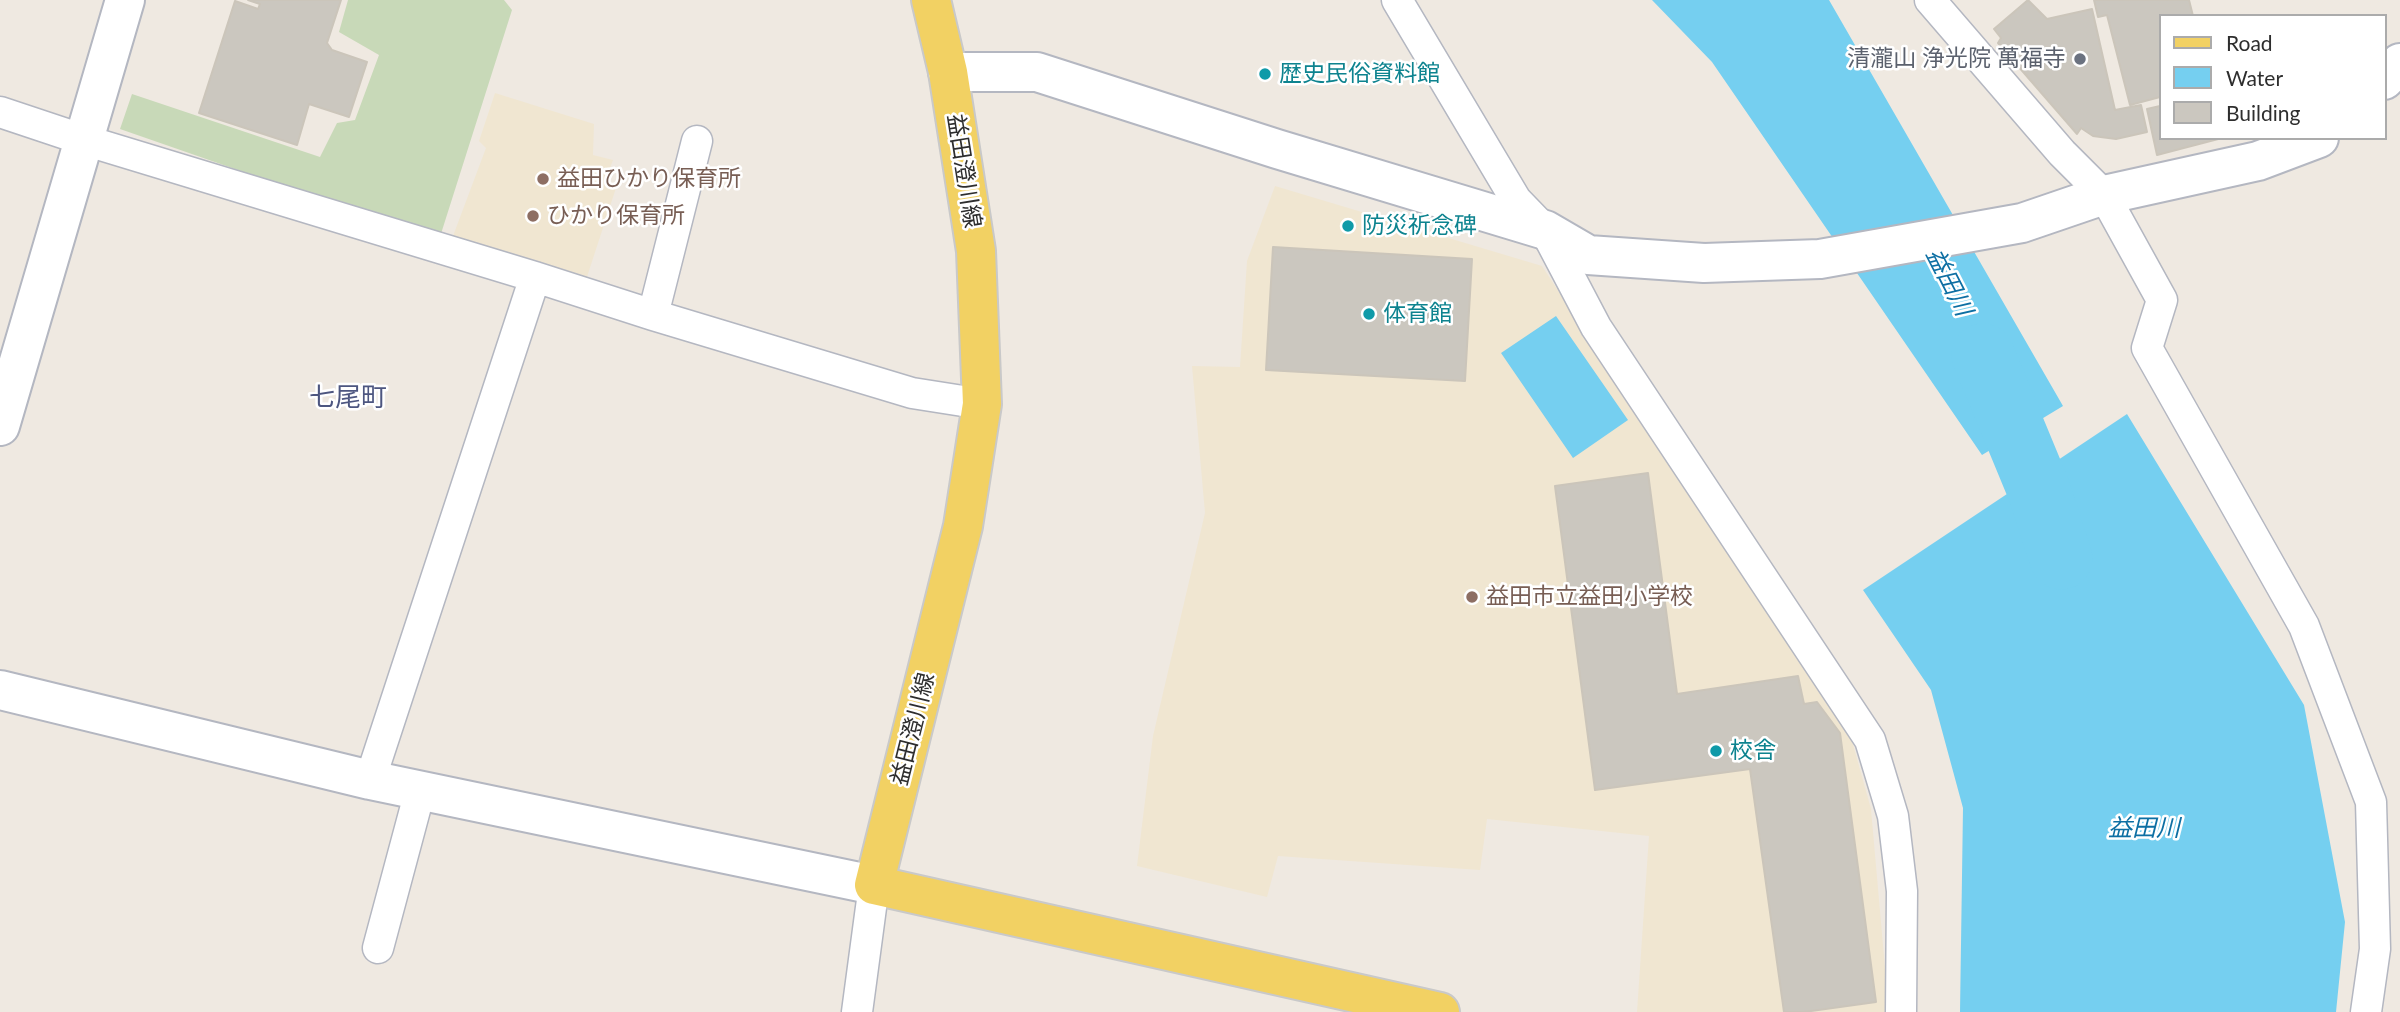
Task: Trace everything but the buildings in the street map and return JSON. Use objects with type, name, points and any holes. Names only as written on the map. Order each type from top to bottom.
[{"type":"main road","name":"益田澄川線","points":[[874,885],[963,526],[982,404],[976,251],[948,72],[930,0]]},
{"type":"main road","points":[[874,885],[1440,1012]]},
{"type":"street","points":[[0,424],[125,0]]},
{"type":"street","points":[[1397,0],[1516,200],[1545,230],[1596,327],[1870,740],[1893,816],[1902,891],[1901,1012]]},
{"type":"street","points":[[1930,0],[2062,153],[2104,195],[2162,300],[2147,348],[2304,626],[2371,802],[2375,949],[2366,1012]]},
{"type":"street","points":[[2386,78],[2400,63]]},
{"type":"street","points":[[948,72],[1037,72],[1277,149],[1545,230],[1588,255],[1704,263],[1820,259],[2022,223],[2104,195],[2258,161],[2314,140]]},
{"type":"street","points":[[0,112],[912,393],[982,404]]},
{"type":"street","points":[[653,315],[697,141]]},
{"type":"street","points":[[370,780],[535,277]]},
{"type":"street","points":[[0,690],[370,780],[874,885],[857,1012]]},
{"type":"street","points":[[379,948],[420,791]]},
{"type":"shaded area","name":"ひかり保育所","points":[[495,93],[594,124],[593,155],[613,160],[604,184],[616,188],[584,286],[450,244],[486,148],[479,141]]},
{"type":"shaded area","name":"益田市立益田小学校","points":[[1275,186],[1542,266],[1813,681],[1847,723],[1871,809],[1888,1002],[1885,1012],[1637,1012],[1649,836],[1487,819],[1480,870],[1278,856],[1267,897],[1137,866],[1153,736],[1205,513],[1192,366],[1240,367],[1247,261]]},
{"type":"green space","points":[[348,0],[504,0],[512,10],[439,240],[120,129],[132,94],[320,157],[337,123],[355,120],[379,55],[339,32]]},
{"type":"water","name":"益田川","points":[[1652,0],[1829,0],[2063,406],[1982,455],[1712,62]]},
{"type":"water","points":[[1556,316],[1628,420],[1573,458],[1501,353]]},
{"type":"water","name":"益田川","points":[[2127,414],[2304,705],[2345,922],[2336,1012],[1960,1012],[1963,808],[1931,690],[1863,590]]},
{"type":"waterway","name":"益田川","points":[[1983,355],[2038,488],[2061,558]]},
{"type":"place","name":"清瀧山 浄光院 萬福寺","points":[[2080,59]]},
{"type":"place","name":"歴史民俗資料館","points":[[1265,74]]},
{"type":"place","name":"益田ひかり保育所","points":[[543,179]]},
{"type":"place","name":"ひかり保育所","points":[[533,216]]},
{"type":"place","name":"防災祈念碑","points":[[1348,226]]},
{"type":"place","name":"体育館","points":[[1369,314]]},
{"type":"place","name":"益田市立益田小学校","points":[[1472,597]]},
{"type":"place","name":"校舎","points":[[1716,751]]},
{"type":"district","name":"七尾町","points":[[348,398]]}]
